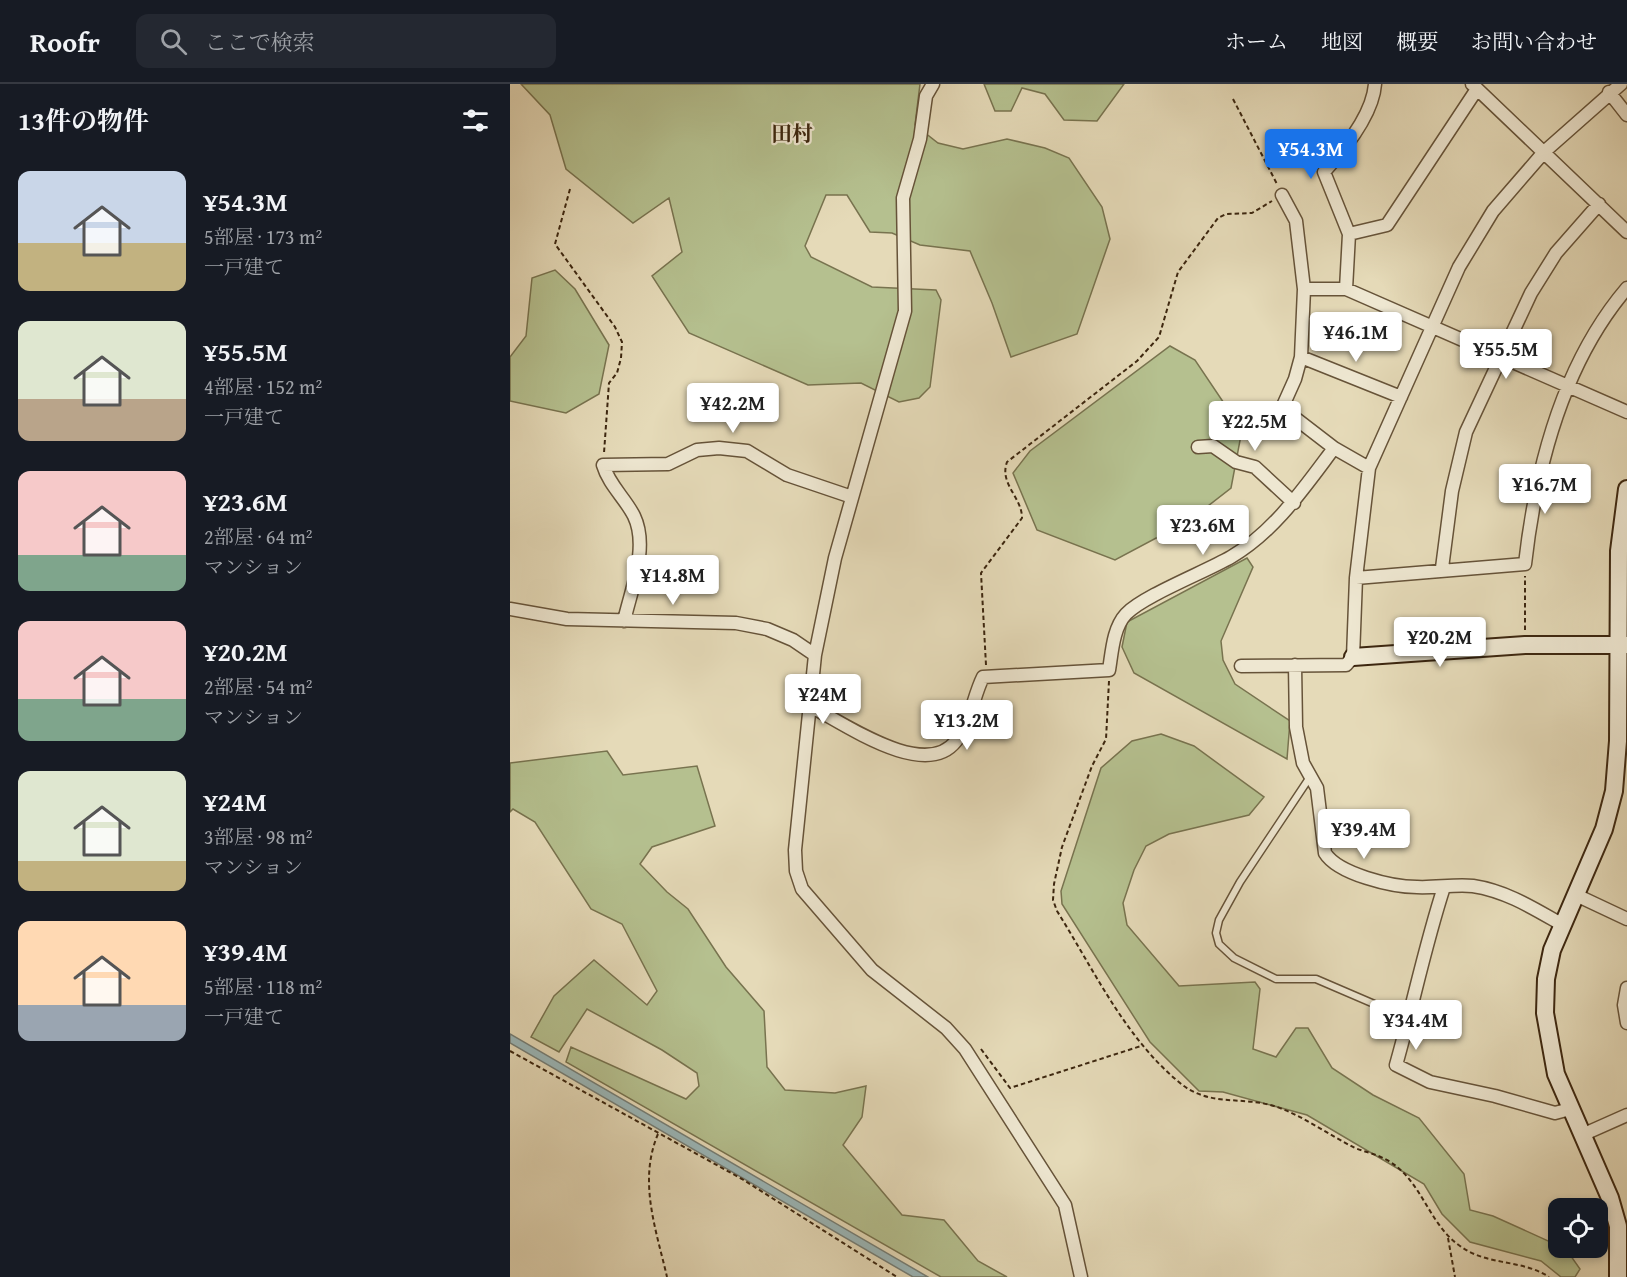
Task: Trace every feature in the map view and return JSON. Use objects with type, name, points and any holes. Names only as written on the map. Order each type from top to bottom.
[{"type":"street","points":[[933,84],[926,96],[920,139],[903,198],[906,311],[835,558],[815,655],[795,850],[796,871],[802,889],[872,970],[946,1028],[965,1049],[1065,1205],[1081,1277]]},
{"type":"street","points":[[1346,289],[1349,234],[1324,172],[1346,147],[1374,94],[1375,84]]},
{"type":"street","points":[[1241,666],[1346,665],[1353,657],[1356,578],[1369,468],[1459,267],[1493,211],[1544,152],[1609,92],[1622,84]]},
{"type":"street","points":[[1349,234],[1387,225],[1475,87],[1627,232]]},
{"type":"street","points":[[1609,92],[1627,115]]},
{"type":"street","points":[[1282,195],[1296,221],[1304,289],[1301,357],[1295,379],[1282,408],[1334,448],[1369,468]]},
{"type":"street","points":[[1442,568],[1452,491],[1466,432],[1531,293],[1556,253],[1599,204]]},
{"type":"street","points":[[1356,578],[1442,568],[1525,564],[1532,502],[1553,428],[1568,387],[1599,326],[1627,288]]},
{"type":"street","points":[[1304,289],[1346,289],[1627,412]]},
{"type":"street","points":[[1301,357],[1401,397]]},
{"type":"street","points":[[1198,447],[1213,446],[1236,462],[1255,467],[1294,502]]},
{"type":"street","points":[[624,621],[639,549],[640,532],[633,514],[611,486],[603,465],[668,464],[697,450],[719,448],[747,451],[787,475],[852,497]]},
{"type":"street","points":[[810,706],[893,749],[933,756],[947,751],[958,739],[967,722],[976,690],[983,677],[1109,670],[1119,623],[1127,612],[1142,602],[1233,556],[1261,534],[1294,502],[1334,448]]},
{"type":"street","points":[[1618,1277],[1618,1226],[1610,1198],[1556,1074],[1545,1013],[1546,980],[1552,950],[1561,924],[1604,829],[1614,791],[1623,645],[1619,551],[1627,489]]},
{"type":"street","points":[[510,609],[567,619],[686,620],[736,623],[767,628],[793,640],[815,655]]},
{"type":"street","points":[[1353,657],[1525,645],[1623,645]]},
{"type":"street","points":[[1295,665],[1296,727],[1303,763],[1317,788],[1324,853],[1330,861],[1338,867],[1390,884],[1416,888],[1471,886],[1504,893],[1561,924]]},
{"type":"street","points":[[1444,887],[1425,945],[1409,1020],[1396,1065],[1430,1082],[1495,1096],[1555,1113],[1570,1109]]},
{"type":"street","points":[[1576,895],[1627,919]]},
{"type":"street","points":[[1627,988],[1624,1005],[1627,1023]]},
{"type":"street","points":[[1582,1135],[1627,1115]]},
{"type":"lane","points":[[1310,777],[1240,882],[1224,911],[1216,933],[1219,944],[1234,958],[1276,979],[1316,979],[1409,1020]]},
{"type":"path","points":[[986,676],[981,573],[1022,518],[1022,509],[1004,478],[1007,462],[1137,361],[1159,337],[1178,272],[1218,218],[1226,214],[1252,213],[1282,195],[1233,99]]},
{"type":"path","points":[[570,189],[555,244],[615,327],[622,342],[617,373],[609,383],[603,465]]},
{"type":"path","points":[[1525,564],[1525,633]]},
{"type":"path","points":[[1109,670],[1106,739],[1071,817],[1054,884],[1053,900],[1057,911],[1141,1046],[1180,1084],[1201,1097],[1275,1106],[1398,1167],[1410,1178],[1442,1232],[1482,1259],[1537,1269],[1549,1277]]},
{"type":"path","points":[[965,1049],[979,1047],[1010,1088],[1141,1046]]},
{"type":"path","points":[[510,1051],[742,1179],[897,1277]]},
{"type":"path","points":[[658,1134],[651,1150],[647,1171],[648,1189],[667,1277]]},
{"type":"path","points":[[1448,1236],[1455,1277]]},
{"type":"green space","points":[[521,84],[920,84],[915,125],[938,143],[963,149],[1007,139],[1045,148],[1069,158],[1102,207],[1110,239],[1077,334],[1011,357],[970,251],[920,245],[892,233],[870,232],[847,195],[826,195],[805,246],[811,257],[872,287],[936,290],[941,300],[930,387],[919,398],[899,402],[861,383],[808,385],[689,333],[652,276],[682,252],[669,198],[633,223],[566,169],[550,115]]},
{"type":"green space","points":[[984,84],[1124,84],[1097,121],[1064,120],[1045,94],[1022,88],[1011,111],[995,111]]},
{"type":"green space","points":[[555,270],[575,289],[609,345],[599,394],[566,413],[510,401],[510,357],[526,336],[532,278]]},
{"type":"green space","points":[[1170,346],[1195,360],[1242,430],[1231,488],[1190,520],[1115,560],[1037,530],[1013,473],[1030,451]]},
{"type":"green space","points":[[1247,558],[1253,567],[1221,641],[1223,660],[1235,684],[1290,721],[1287,759],[1134,673],[1122,647],[1127,622]]},
{"type":"green space","points":[[1161,734],[1194,746],[1264,797],[1249,815],[1169,834],[1146,846],[1134,870],[1123,903],[1127,925],[1179,986],[1255,982],[1260,989],[1253,1049],[1276,1057],[1296,1028],[1308,1028],[1332,1068],[1373,1095],[1419,1118],[1464,1174],[1470,1210],[1493,1216],[1548,1241],[1548,1258],[1572,1258],[1580,1269],[1575,1277],[1561,1277],[1541,1261],[1470,1242],[1442,1214],[1424,1184],[1307,1115],[1223,1092],[1199,1091],[1150,1042],[1062,904],[1061,891],[1101,768],[1132,741]]},
{"type":"green space","points":[[607,751],[623,775],[697,766],[715,826],[652,847],[640,864],[667,892],[688,909],[726,967],[764,1011],[767,1067],[785,1090],[835,1093],[866,1086],[862,1117],[843,1145],[902,1215],[944,1220],[978,1261],[1007,1277],[941,1277],[566,1062],[571,1047],[686,1099],[699,1086],[697,1073],[662,1050],[587,1009],[559,1052],[531,1037],[554,996],[594,960],[647,1005],[657,991],[622,924],[591,909],[535,822],[513,809],[510,812],[510,763]]},
{"type":"water","points":[[510,1034],[928,1277],[913,1277],[510,1043]]},
{"type":"district","name":"田村","points":[[792,134]]}]
